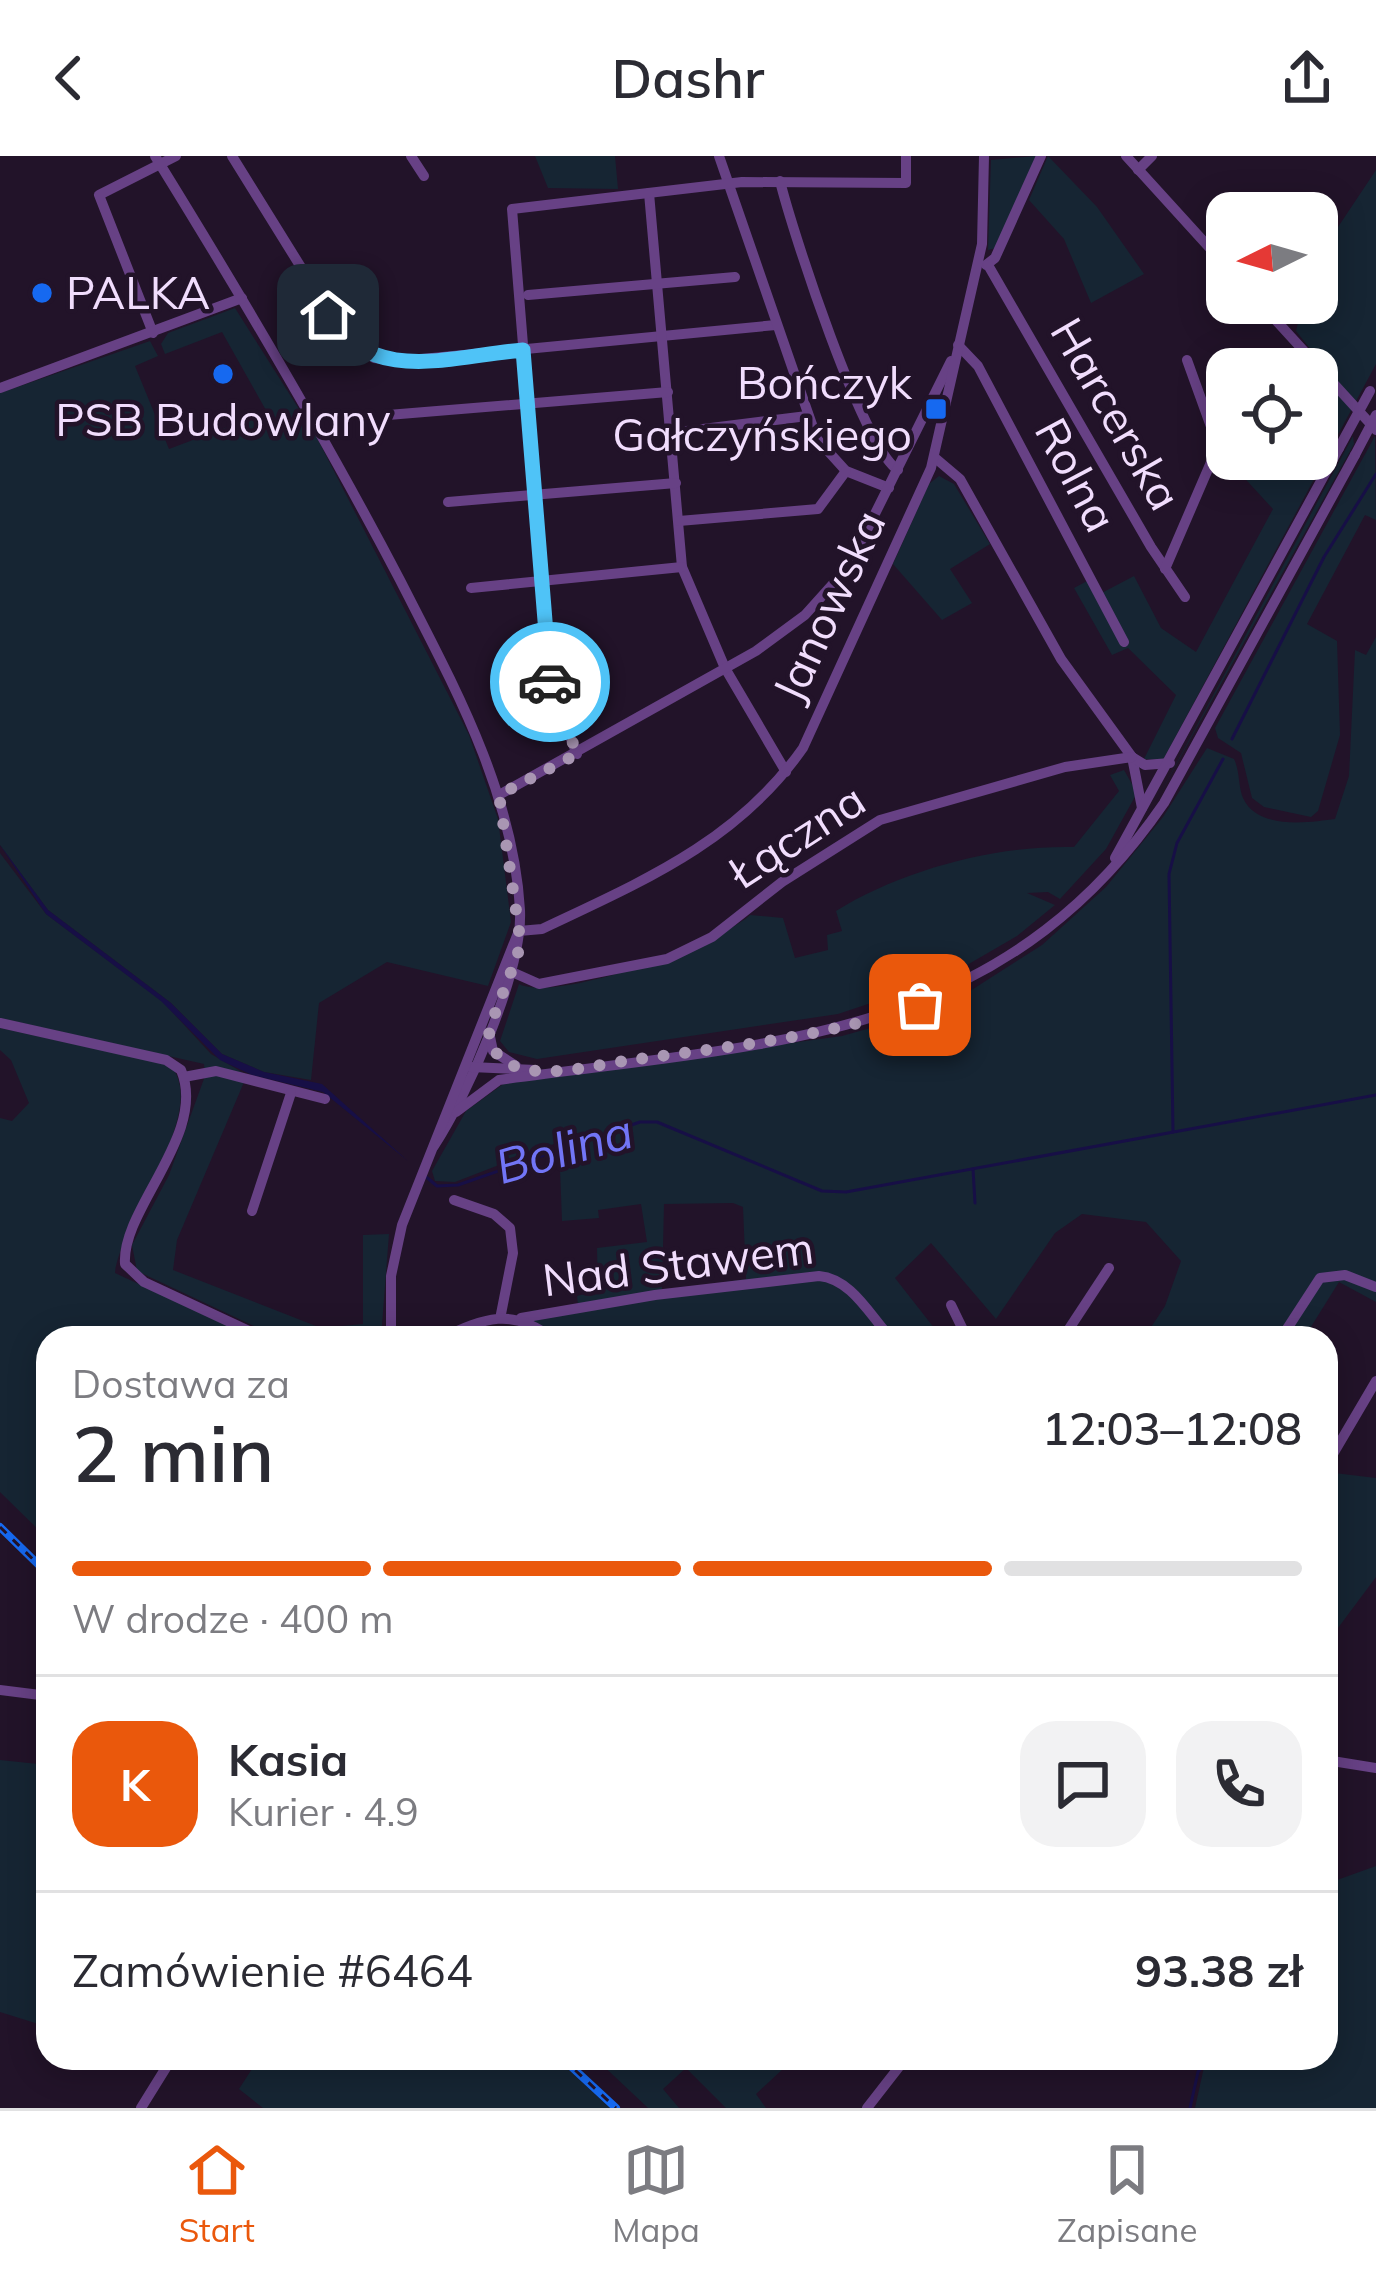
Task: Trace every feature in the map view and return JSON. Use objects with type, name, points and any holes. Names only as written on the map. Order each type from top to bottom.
[{"type":"street","points":[[153,333],[99,195],[176,156]]},
{"type":"street","points":[[232,156],[337,330],[356,349],[391,361],[776,325]]},
{"type":"street","points":[[411,156],[424,176]]},
{"type":"street","points":[[719,156],[807,416],[824,451],[846,471],[889,488]]},
{"type":"street","points":[[577,754],[551,690],[512,208],[729,184],[906,183],[906,156]]},
{"type":"street","name":"Janowska","points":[[519,931],[542,929],[704,848],[733,827],[786,772],[829,696],[934,458],[982,265],[984,156]]},
{"type":"street","points":[[982,265],[1042,156]]},
{"type":"street","points":[[1126,156],[1206,244]]},
{"type":"street","points":[[1138,170],[1153,156]]},
{"type":"street","points":[[158,162],[242,298],[436,650],[499,795],[519,931],[512,972],[456,1112],[434,1146]]},
{"type":"street","points":[[779,181],[880,456],[898,470]]},
{"type":"street","points":[[649,193],[682,567],[725,668],[786,772]]},
{"type":"street","name":"Harcerska","points":[[982,265],[1185,597]]},
{"type":"street","points":[[528,295],[735,277]]},
{"type":"street","points":[[0,388],[242,298]]},
{"type":"street","points":[[1279,324],[1376,430]]},
{"type":"street","points":[[499,795],[725,668],[782,633],[829,594],[889,488],[958,347]]},
{"type":"street","name":"Rolna","points":[[958,347],[978,366],[1124,642]]},
{"type":"street","points":[[1165,569],[1218,446],[1187,360]]},
{"type":"street","points":[[1105,877],[1373,386]]},
{"type":"street","points":[[388,416],[668,392]]},
{"type":"street","points":[[472,1043],[474,1066],[485,1078],[499,1080],[800,1036],[920,1005],[1021,950],[1105,877],[1137,842],[1177,782],[1376,415]]},
{"type":"street","points":[[671,433],[807,416]]},
{"type":"street","points":[[921,420],[941,425]]},
{"type":"street","points":[[934,458],[960,479],[1060,659],[1132,757],[1142,812]]},
{"type":"street","points":[[679,521],[818,509],[846,471]]},
{"type":"street","points":[[448,502],[676,483]]},
{"type":"street","points":[[470,588],[682,567]]},
{"type":"street","name":"Łączna","points":[[512,972],[539,984],[656,962],[712,937],[782,883],[880,820],[1065,767],[1132,757],[1158,767],[1171,763]]},
{"type":"street","points":[[391,1326],[394,1255],[459,1076],[519,931]]},
{"type":"street","points":[[0,1022],[166,1060],[184,1077],[187,1097],[177,1130],[127,1244],[125,1264],[144,1282],[238,1326]]},
{"type":"street","points":[[489,1029],[493,1051],[517,1067]]},
{"type":"street","points":[[459,1076],[474,1066],[545,1071]]},
{"type":"street","points":[[184,1077],[216,1071],[325,1099]]},
{"type":"street","points":[[456,1112],[499,1080]]},
{"type":"street","points":[[252,1211],[291,1093]]},
{"type":"street","points":[[454,1200],[494,1214],[510,1228],[513,1252],[501,1314]]},
{"type":"street","points":[[1071,1326],[1109,1268]]},
{"type":"street","points":[[1289,1326],[1320,1278],[1346,1275],[1376,1287]]},
{"type":"street","name":"Nad Stawem","points":[[521,1318],[656,1294],[819,1276],[834,1277],[847,1287],[881,1326]]},
{"type":"street","points":[[951,1305],[961,1326]]},
{"type":"street","points":[[472,1326],[501,1314],[533,1326]]},
{"type":"street","points":[[1338,1446],[1376,1381]]},
{"type":"street","points":[[0,1690],[36,1694]]},
{"type":"street","points":[[1338,1762],[1376,1768]]},
{"type":"street","points":[[141,2108],[165,2070]]},
{"type":"street","points":[[867,2108],[893,2070]]},
{"type":"shaded area","points":[[535,156],[615,156],[618,189],[548,188]]},
{"type":"shaded area","points":[[1036,156],[996,248],[988,250],[991,160]]},
{"type":"shaded area","points":[[1048,156],[1097,207],[1144,274],[1091,303],[1064,239],[1029,200]]},
{"type":"shaded area","points":[[1376,170],[1376,364],[1338,435],[1338,348],[1310,348],[1296,331],[1298,324],[1338,324],[1338,227]]},
{"type":"shaded area","points":[[235,308],[316,436],[469,735],[498,819],[511,922],[488,986],[387,962],[319,1003],[311,1080],[264,1072],[222,1054],[171,1003],[48,910],[0,845],[0,393],[150,341],[158,356],[135,366],[169,449],[267,412],[222,332],[165,354],[161,344],[168,333]]},
{"type":"shaded area","points":[[1353,436],[1354,444],[1338,473]]},
{"type":"shaded area","points":[[1375,436],[1376,520],[1365,515],[1307,624],[1337,641],[1340,735],[1318,811],[1311,817],[1264,807],[1252,798],[1241,753],[1218,738],[1215,728]]},
{"type":"shaded area","points":[[939,476],[954,484],[990,544],[950,569],[972,603],[942,620],[893,564],[929,484]]},
{"type":"shaded area","points":[[1246,480],[1314,480],[1163,760],[1144,759],[1176,695],[1128,648],[1112,655],[1074,588],[1089,580],[1096,596],[1134,576],[1161,628],[1196,652],[1273,509]]},
{"type":"shaded area","points":[[1329,480],[1334,480],[1155,803]]},
{"type":"shaded area","points":[[1376,637],[1376,1302],[1339,1282],[1312,1326],[1152,1326],[1165,1306],[1181,1261],[1146,1222],[1082,1214],[1055,1233],[996,1319],[931,1243],[895,1278],[933,1326],[540,1326],[531,1320],[530,1311],[578,1305],[577,1296],[598,1290],[597,1248],[647,1242],[641,1204],[598,1210],[599,1218],[562,1221],[559,1142],[455,1182],[435,1181],[432,1171],[466,1111],[506,1082],[842,1036],[899,1020],[970,991],[1042,945],[1106,887],[1163,817],[1207,748],[1234,759],[1243,798],[1260,816],[1286,822],[1335,819],[1349,776],[1355,650],[1366,655]],"holes":[[[733,1203],[743,1207],[746,1279],[662,1291],[664,1204]]]},
{"type":"shaded area","points":[[1124,770],[1137,793],[1106,849],[1060,899],[1048,892],[1027,893],[1055,905],[1017,936],[943,979],[838,1014],[537,1059],[509,1052],[500,1041],[519,984],[567,985],[637,968],[706,941],[750,915],[783,918],[795,958],[828,950],[827,935],[842,931],[836,911],[890,883],[982,856],[1074,847],[1119,791],[1110,775]]},
{"type":"shaded area","points":[[0,845],[48,910],[171,1003],[222,1054],[264,1072],[322,1084],[408,1161],[323,1092],[252,1075],[220,1060],[161,1001],[46,914]]},
{"type":"shaded area","points":[[0,853],[46,914],[162,1001],[211,1054],[247,1075],[177,1240],[173,1270],[316,1326],[254,1326],[137,1271],[132,1245],[169,1175],[205,1076],[204,1064],[0,1018]]},
{"type":"shaded area","points":[[0,1028],[170,1065],[180,1085],[180,1109],[115,1273],[229,1326],[36,1326],[36,1527],[0,1492],[0,1118],[12,1121],[29,1103],[11,1060],[0,1050]]},
{"type":"shaded area","points":[[389,1234],[382,1326],[342,1326],[363,1324],[363,1235]]},
{"type":"shaded area","points":[[1338,1473],[1376,1478],[1376,1577],[1338,1628]]},
{"type":"shaded area","points":[[0,1760],[36,1764],[36,2023],[0,2012]]},
{"type":"shaded area","points":[[1376,1866],[1376,2108],[1195,2108],[1203,2070],[1338,2070],[1338,1880]]},
{"type":"shaded area","points":[[251,2070],[569,2070],[610,2108],[263,2108],[239,2089]]},
{"type":"shaded area","points":[[608,2070],[684,2070],[663,2089],[679,2108],[648,2108]]},
{"type":"shaded area","points":[[688,2070],[782,2070],[756,2094],[766,2108],[726,2108]]},
{"type":"waterway","points":[[1232,739],[1324,557],[1376,474]]},
{"type":"waterway","points":[[1173,1132],[1169,874],[1177,843],[1223,759]]},
{"type":"waterway","name":"Bolina","points":[[425,1176],[437,1186],[458,1185],[640,1122],[657,1122],[822,1191],[846,1192],[1376,1095]]},
{"type":"waterway","points":[[973,1169],[975,1203]]},
{"type":"waterway","points":[[1190,2108],[1200,2070]]},
{"type":"railway","points":[[0,1527],[36,1562]]},
{"type":"railway","points":[[575,2070],[616,2108]]},
{"type":"way so far","points":[[550,682],[577,754],[499,795],[520,909],[518,954],[489,1029],[489,1042],[499,1057],[517,1067],[566,1069],[800,1036],[862,1024],[920,1005]]},
{"type":"place","name":"PALKA","points":[[42,293]]},
{"type":"place","name":"PSB Budowlany","points":[[223,374]]},
{"type":"place","name":"Bończyk Gałczyńskiego","points":[[936,409]]},
{"type":"route","points":[[328,315],[348,343],[383,360],[523,350],[550,682]]}]
